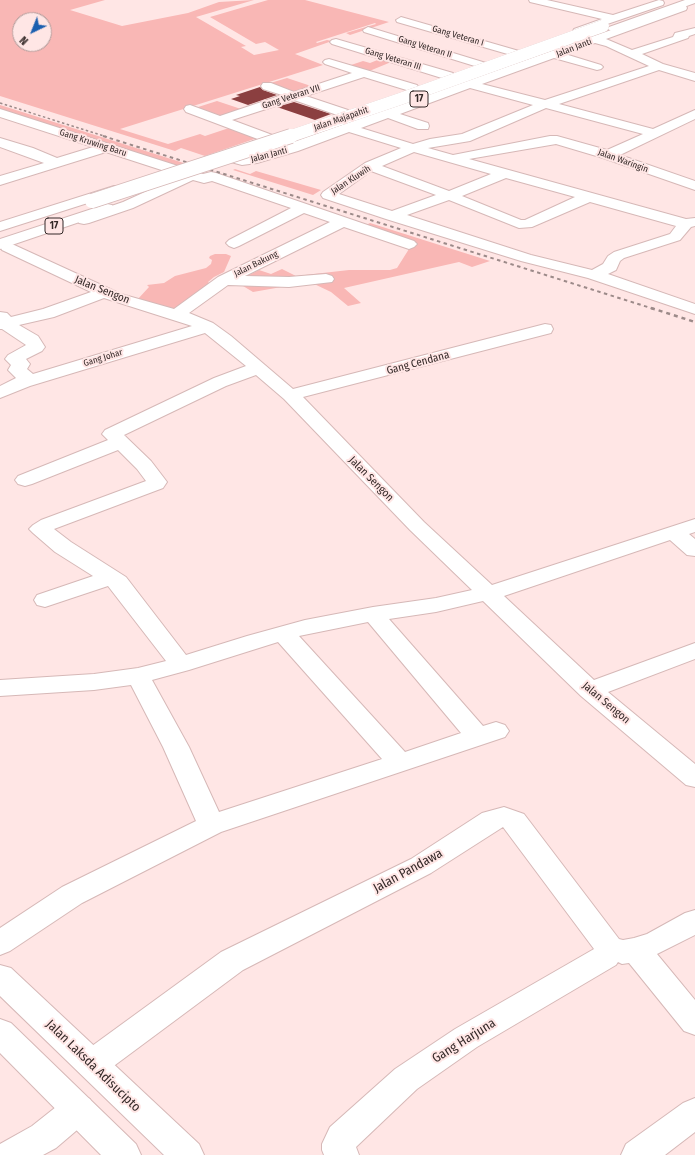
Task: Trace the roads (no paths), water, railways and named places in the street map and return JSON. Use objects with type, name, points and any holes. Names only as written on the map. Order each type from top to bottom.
[{"type":"main road","points":[[534,0],[610,25]]},
{"type":"main road","points":[[658,9],[695,0]]},
{"type":"main road","name":"Jalan Janti","points":[[658,9],[596,40],[433,99],[293,148],[252,160],[238,161],[236,157],[270,139],[482,64],[658,9],[681,4],[695,4]]},
{"type":"main road","points":[[658,9],[695,31]]},
{"type":"main road","name":"Gang Veteran I","points":[[401,20],[515,53]]},
{"type":"main road","name":"Jalan Majapahit","points":[[101,199],[185,174],[409,102],[610,25]]},
{"type":"main road","name":"Jalan Majapahit","points":[[1,242],[610,25]]},
{"type":"main road","name":"Gang Veteran II","points":[[368,30],[482,64]]},
{"type":"main road","points":[[631,54],[684,36],[678,35],[695,31]]},
{"type":"main road","points":[[596,40],[610,44],[659,66],[695,77]]},
{"type":"main road","name":"Gang Veteran III","points":[[336,42],[449,76]]},
{"type":"main road","points":[[556,55],[597,67]]},
{"type":"main road","points":[[329,62],[433,99]]},
{"type":"main road","name":"Jalan Kluwih","points":[[391,216],[328,194],[370,166],[413,148],[430,143],[465,138],[546,104],[659,66]]},
{"type":"main road","name":"Gang Veteran VII","points":[[220,120],[363,73]]},
{"type":"main road","points":[[472,85],[655,133]]},
{"type":"main road","points":[[267,86],[344,113]]},
{"type":"main road","points":[[190,109],[270,139],[270,144],[274,147],[293,148]]},
{"type":"main road","name":"Gang Kruwing Baru","points":[[0,113],[107,147],[185,174]]},
{"type":"main road","points":[[388,114],[423,126]]},
{"type":"main road","points":[[608,155],[695,114]]},
{"type":"main road","points":[[348,128],[450,159],[690,223]]},
{"type":"main road","name":"Jalan Waringin","points":[[450,159],[550,140],[565,141],[695,186]]},
{"type":"main road","points":[[0,142],[13,147],[28,150],[57,163]]},
{"type":"main road","points":[[0,181],[107,147]]},
{"type":"main road","points":[[370,166],[448,195],[519,224],[523,224],[588,197]]},
{"type":"main road","points":[[128,205],[185,174],[204,179],[211,176],[409,244]]},
{"type":"main road","name":"Jalan Majapahit","points":[[1,242],[147,194],[185,174]]},
{"type":"main road","points":[[391,216],[504,174]]},
{"type":"main road","points":[[0,228],[101,199],[127,194],[134,199],[134,202],[128,205],[1,242]]},
{"type":"main road","name":"17","points":[[1,242],[101,199]]},
{"type":"main road","points":[[234,243],[302,208]]},
{"type":"main road","points":[[391,216],[526,258],[594,275],[695,309]]},
{"type":"main road","name":"Jalan Bakung","points":[[176,314],[224,280],[342,222]]},
{"type":"main road","points":[[594,275],[610,267],[613,259],[619,255],[675,236],[690,223]]},
{"type":"main road","name":"Jalan Sengon","points":[[1,242],[105,292],[176,314],[207,327],[290,395],[418,526],[590,690],[695,778]]},
{"type":"main road","points":[[224,280],[289,282],[326,279]]},
{"type":"main road","points":[[2,322],[48,313],[105,292]]},
{"type":"main road","points":[[2,322],[32,340],[36,347],[14,359],[21,364],[17,370],[26,377],[24,382]]},
{"type":"main road","name":"Gang Johar","points":[[0,393],[24,382],[207,327]]},
{"type":"main road","name":"Gang Cendana","points":[[290,395],[545,329]]},
{"type":"main road","points":[[181,665],[118,582],[63,547],[40,529],[48,524],[156,484],[157,482],[144,465],[112,434],[220,382],[258,368]]},
{"type":"main road","points":[[25,480],[121,442]]},
{"type":"main road","points":[[0,688],[94,682],[138,676],[181,665],[255,641],[305,627],[373,614],[436,605],[489,593],[695,525]]},
{"type":"main road","points":[[673,532],[695,550]]},
{"type":"main road","points":[[45,600],[112,577]]},
{"type":"main road","points":[[0,943],[72,895],[211,825],[487,734],[373,614]]},
{"type":"main road","points":[[284,633],[400,763]]},
{"type":"main road","points":[[590,690],[689,659]]},
{"type":"main road","points":[[138,676],[176,747],[211,825]]},
{"type":"main road","name":"Jalan Pandawa","points":[[92,1064],[232,962],[421,866],[492,820],[504,817],[514,821],[622,949],[695,1022]]},
{"type":"main road","points":[[622,949],[657,942],[695,921]]},
{"type":"main road","name":"Gang Harjuna","points":[[342,1155],[339,1150],[342,1138],[406,1079],[466,1038],[606,956],[622,949]]},
{"type":"main road","name":"Jalan Laksda Adisucipto","points":[[0,977],[187,1155]]},
{"type":"main road","points":[[0,1032],[124,1155]]},
{"type":"main road","points":[[12,1155],[44,1137],[78,1109]]},
{"type":"main road","points":[[638,1155],[695,1113]]},
{"type":"railway","points":[[0,103],[107,137]]},
{"type":"railway","points":[[103,136],[654,309]]},
{"type":"railway","points":[[651,308],[695,322]]}]
